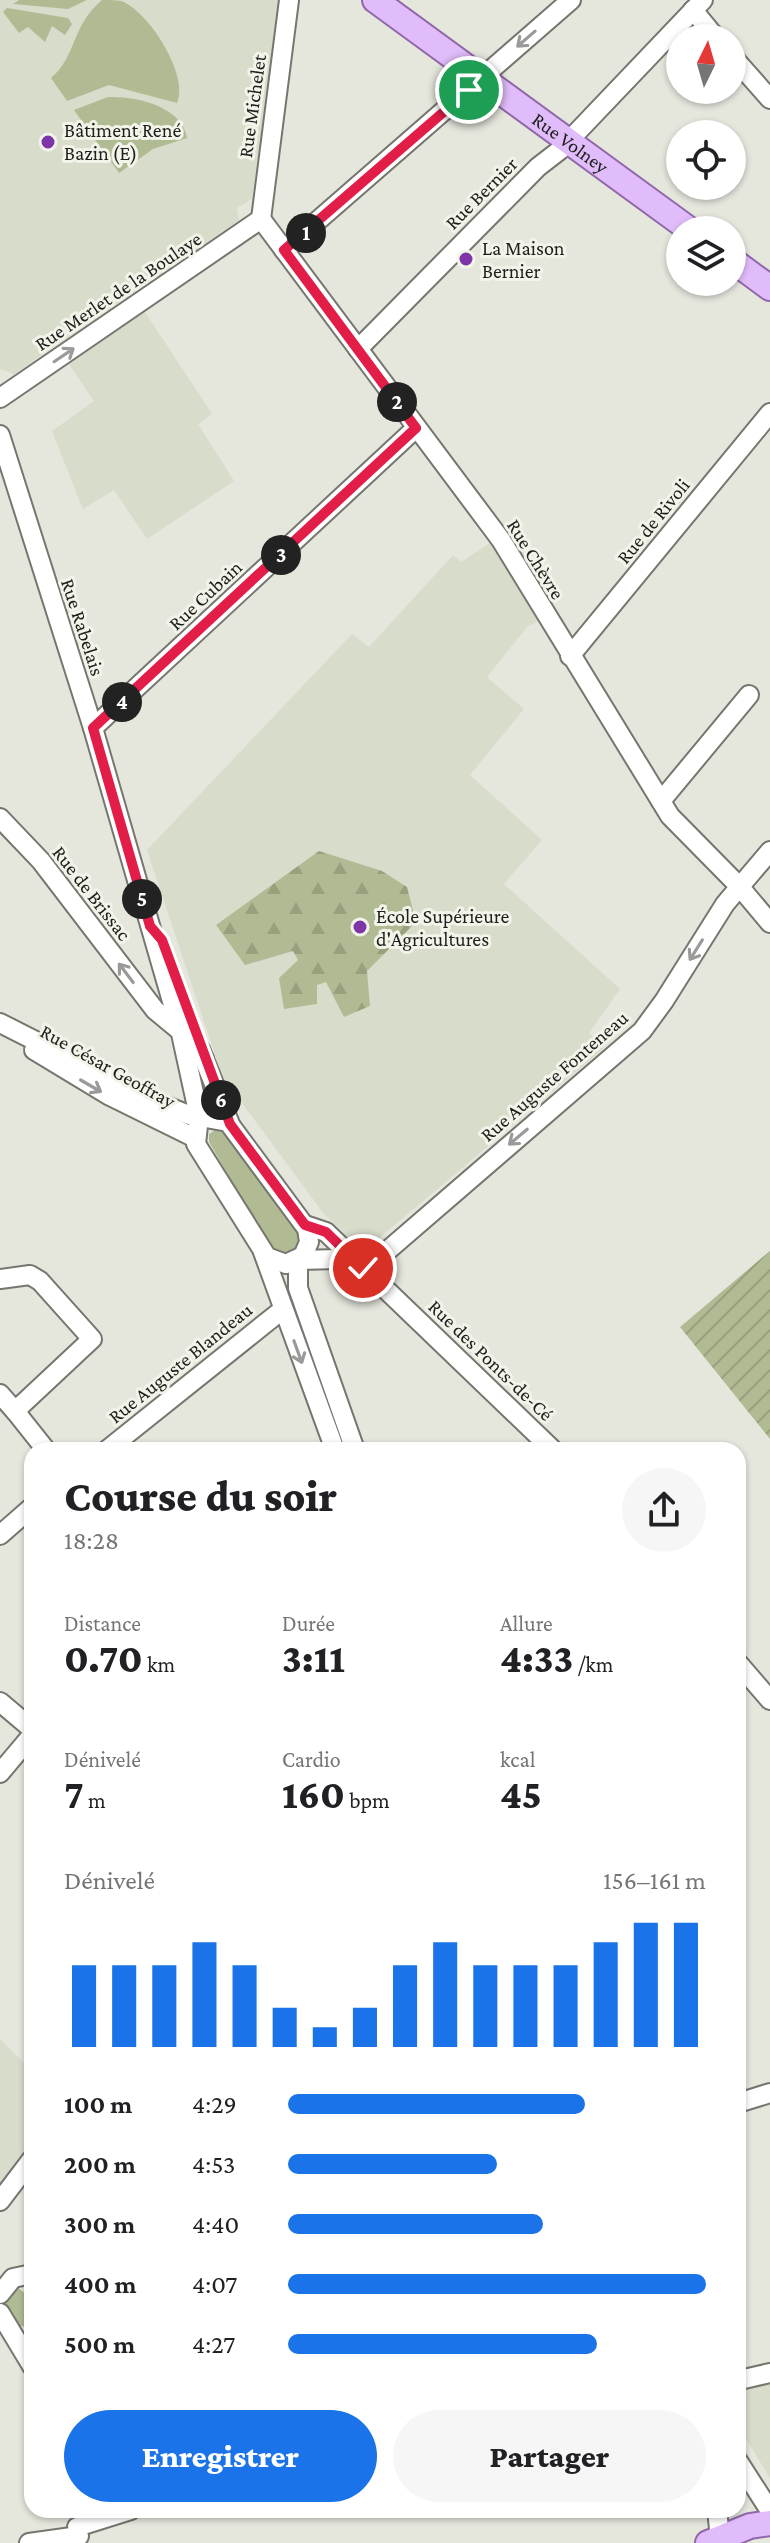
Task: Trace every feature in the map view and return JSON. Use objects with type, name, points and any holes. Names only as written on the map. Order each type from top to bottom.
[{"type":"main road","name":"Rue Volney","points":[[375,0],[670,216]]},
{"type":"main road","points":[[746,270],[770,288]]},
{"type":"main road","points":[[717,2541],[750,2526],[770,2523]]},
{"type":"street","name":"Rue Michelet","points":[[261,219],[289,0]]},
{"type":"street","points":[[284,250],[571,0]]},
{"type":"street","points":[[698,5],[708,24]]},
{"type":"street","name":"Rue Bernier","points":[[358,349],[567,142],[698,5]]},
{"type":"street","points":[[746,72],[770,99]]},
{"type":"street","name":"Rue Chèvre","points":[[261,219],[504,544],[670,816],[739,886],[770,923]]},
{"type":"street","name":"Rue Merlet de la Boulaye","points":[[0,398],[261,219]]},
{"type":"street","name":"Rue de Rivoli","points":[[570,656],[770,413]]},
{"type":"street","name":"Rue Cubain","points":[[93,728],[416,428]]},
{"type":"street","name":"Rue Rabelais","points":[[0,435],[93,728],[180,1029],[199,1116]]},
{"type":"street","points":[[661,801],[749,695]]},
{"type":"street","name":"Rue de Brissac","points":[[0,818],[41,861],[146,999],[180,1029]]},
{"type":"street","name":"Rue Auguste Fonteneau","points":[[364,1269],[642,1031],[739,886],[770,851]]},
{"type":"street","name":"Rue Rabelais","points":[[150,926],[162,940],[230,1124],[305,1225]]},
{"type":"street","points":[[146,999],[157,1003],[165,1000],[168,989]]},
{"type":"street","name":"Rue César Geoffray","points":[[2,1024],[156,1102],[199,1116],[222,1119],[230,1124]]},
{"type":"street","name":"Rue César Geoffray","points":[[2,1024],[22,1042],[85,1082],[195,1138]]},
{"type":"street","name":"Rue Rabelais","points":[[180,1029],[204,1059]]},
{"type":"street","points":[[199,1116],[195,1138],[198,1149],[263,1252],[332,1442]]},
{"type":"street","points":[[305,1225],[309,1244],[298,1260],[298,1288],[352,1442]]},
{"type":"street","name":"Rue des Ponts-de-Cé","points":[[305,1225],[326,1232],[545,1442]]},
{"type":"street","points":[[263,1252],[279,1263],[340,1259],[364,1269]]},
{"type":"street","points":[[0,1279],[30,1275],[40,1281],[92,1339],[15,1411]]},
{"type":"street","name":"Rue Auguste Blandeau","points":[[117,1442],[282,1310]]},
{"type":"street","points":[[0,1394],[40,1442]]},
{"type":"street","points":[[0,1535],[24,1514]]},
{"type":"street","points":[[746,1672],[770,1700]]},
{"type":"street","points":[[0,1702],[24,1722]]},
{"type":"street","points":[[0,1773],[24,1744]]},
{"type":"street","points":[[746,2100],[770,2093]]},
{"type":"street","points":[[0,2201],[24,2170]]},
{"type":"street","points":[[0,2266],[24,2275]]},
{"type":"street","points":[[0,2294],[24,2275]]},
{"type":"street","points":[[0,2313],[24,2351]]},
{"type":"street","points":[[13,2330],[24,2332]]},
{"type":"street","points":[[746,2379],[770,2373]]},
{"type":"street","points":[[746,2474],[770,2511]]},
{"type":"street","points":[[29,2543],[77,2529],[94,2518]]},
{"type":"street","points":[[717,2518],[717,2541]]},
{"type":"shaded area","points":[[0,0],[279,0],[252,199],[237,208],[239,220],[14,374],[0,369]]},
{"type":"shaded area","points":[[145,312],[212,414],[198,424],[234,481],[147,539],[114,490],[83,509],[52,431],[94,401],[69,364]]},
{"type":"shaded area","name":"École Supérieure d'Agricultures","points":[[490,543],[538,621],[527,627],[487,677],[524,709],[470,775],[542,840],[504,884],[620,989],[589,1033],[604,1048],[364,1251],[324,1214],[222,1076],[147,850],[352,634],[369,647],[453,555],[461,562]]},
{"type":"shaded area","points":[[0,2039],[24,2063],[24,2152],[0,2183]]},
{"type":"shaded area","points":[[770,2384],[770,2478],[746,2439],[746,2389]]},
{"type":"green space","points":[[19,0],[87,0],[68,9],[13,4]]},
{"type":"green space","points":[[102,0],[121,1],[132,7],[154,30],[178,77],[177,103],[109,85],[67,101],[51,78],[66,60],[85,20]]},
{"type":"green space","points":[[7,8],[68,18],[72,24],[65,35],[52,26],[45,42],[28,27],[19,33],[3,12]]},
{"type":"green space","points":[[108,97],[131,98],[156,105],[176,118],[187,138],[153,149],[119,173],[74,110]]},
{"type":"green space","points":[[319,851],[382,871],[407,887],[416,922],[367,971],[370,1006],[344,1017],[326,982],[317,985],[317,1004],[284,1009],[279,978],[298,960],[293,951],[245,965],[216,925]]},
{"type":"green space","points":[[215,1130],[224,1133],[297,1231],[298,1246],[291,1254],[282,1255],[270,1248],[209,1142],[209,1134]]},
{"type":"green space","points":[[770,1251],[770,1439],[680,1327]]},
{"type":"green space","points":[[17,2287],[24,2293],[24,2327],[15,2325],[3,2306],[4,2298]]},
{"type":"place","name":"Bâtiment René Bazin (E)","points":[[48,142]]},
{"type":"place","name":"La Maison Bernier","points":[[466,259]]},
{"type":"place","name":"École Supérieure d'Agricultures","points":[[360,927]]},
{"type":"route","points":[[363,1268],[326,1232],[305,1225],[230,1124],[229,1115],[206,1066],[162,940],[150,926],[93,728],[416,428],[284,250],[469,90]]}]
